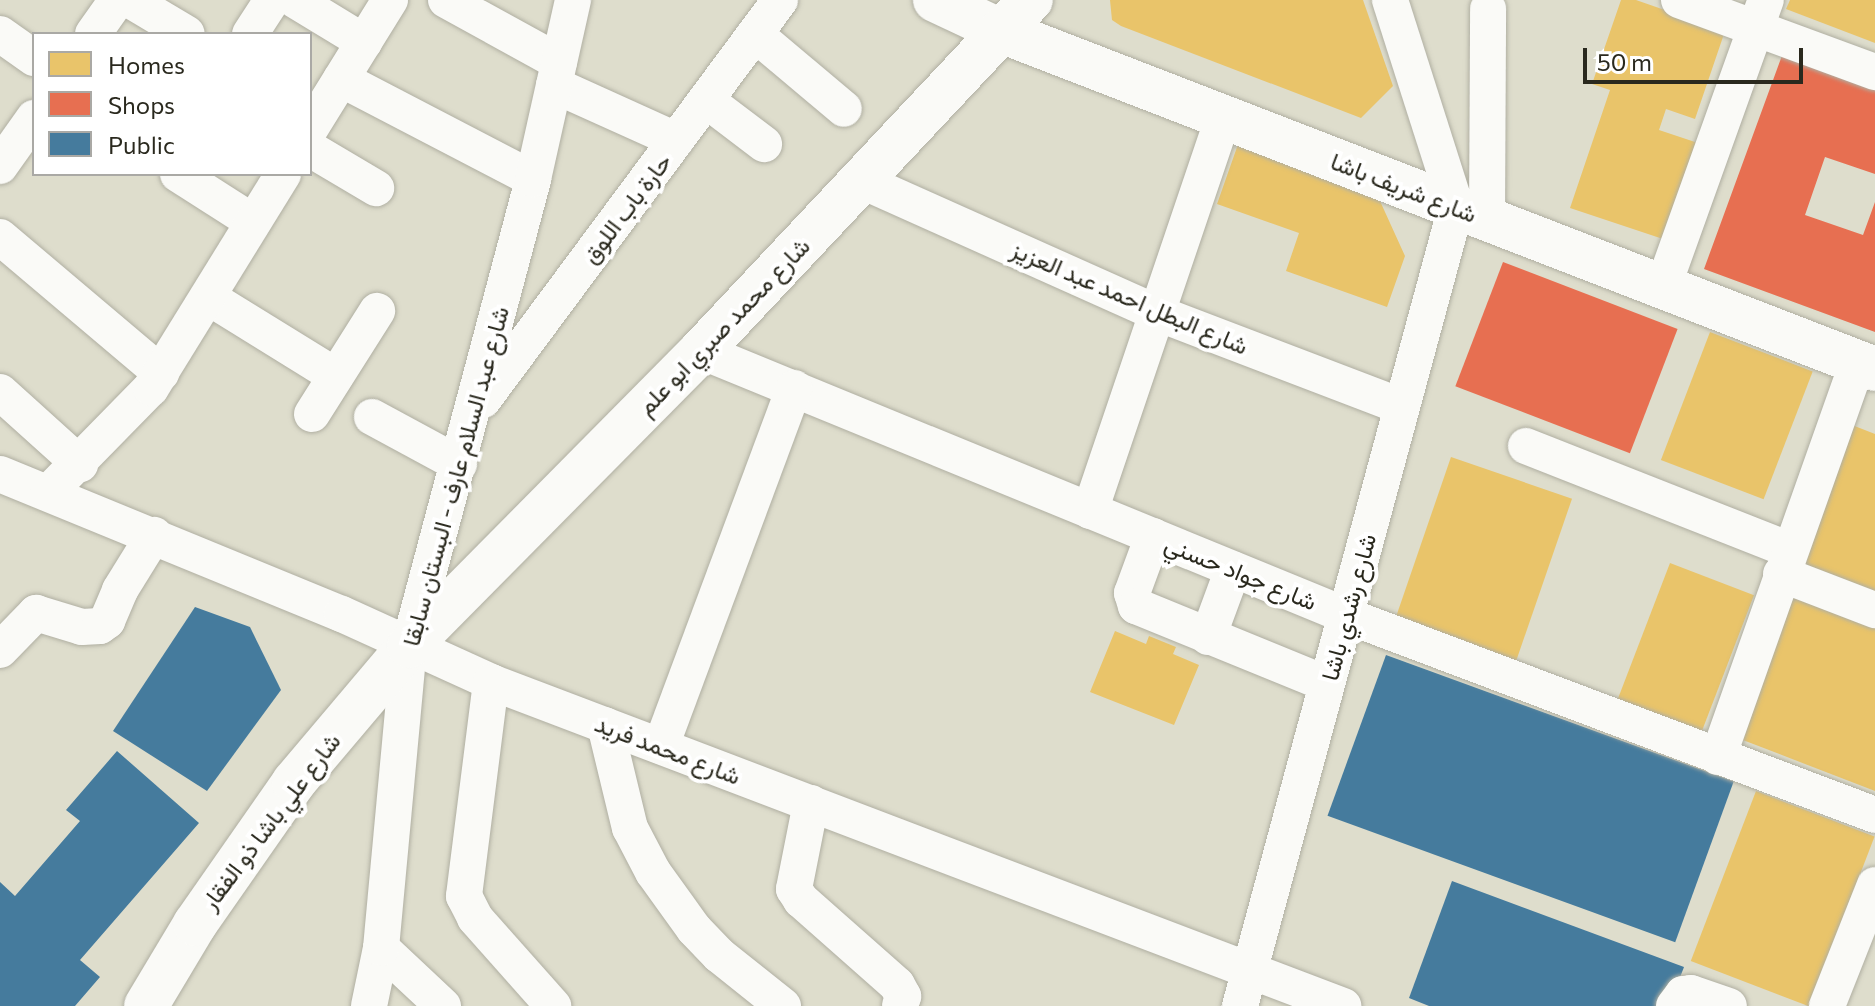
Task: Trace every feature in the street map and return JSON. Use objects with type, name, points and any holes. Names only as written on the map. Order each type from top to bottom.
[{"type":"main road","name":"شارع شريف باشا","points":[[935,0],[1001,31],[1866,366]]},
{"type":"main road","name":"شارع محمد صبري ابو علم","points":[[409,646],[701,351],[1031,0]]},
{"type":"main road","name":"شارع علي باشا ذو الفقار","points":[[146,1006],[195,924],[294,782],[409,646]]},
{"type":"street","points":[[94,32],[117,0]]},
{"type":"street","points":[[130,0],[184,32]]},
{"type":"street","points":[[251,32],[272,0]]},
{"type":"street","points":[[295,0],[364,42]]},
{"type":"street","points":[[312,126],[390,0]]},
{"type":"street","points":[[446,0],[557,74],[676,140]]},
{"type":"street","name":"شارع عبد السلام عارف - البستان سابقا","points":[[369,1006],[381,948],[409,646],[533,179],[573,0]]},
{"type":"street","name":"حارة باب اللوق","points":[[471,416],[780,0]]},
{"type":"street","points":[[1390,0],[1472,214]]},
{"type":"street","points":[[1679,0],[1761,14],[1875,72]]},
{"type":"street","name":"شارع رشدي باشا","points":[[1240,1006],[1401,406],[1472,214],[1488,9]]},
{"type":"street","points":[[1663,287],[1761,14]]},
{"type":"street","points":[[0,34],[32,57]]},
{"type":"street","points":[[755,34],[844,109]]},
{"type":"street","points":[[341,79],[533,179]]},
{"type":"street","points":[[706,100],[764,144]]},
{"type":"street","points":[[1090,511],[1223,117]]},
{"type":"street","points":[[0,166],[32,121]]},
{"type":"street","points":[[312,150],[376,188]]},
{"type":"street","points":[[181,176],[253,222]]},
{"type":"street","points":[[48,493],[137,406],[161,373],[282,176]]},
{"type":"street","name":"شارع البطل احمد عبد العزيز","points":[[862,181],[1157,313],[1401,406]]},
{"type":"street","points":[[0,237],[161,373]]},
{"type":"street","points":[[208,297],[336,376]]},
{"type":"street","points":[[312,414],[377,311]]},
{"type":"street","name":"شارع جواد حسني","points":[[701,351],[1345,615],[1875,815]]},
{"type":"street","points":[[1718,757],[1786,562],[1866,366]]},
{"type":"street","points":[[661,746],[794,388]]},
{"type":"street","points":[[0,392],[80,464]]},
{"type":"street","points":[[372,417],[459,464]]},
{"type":"street","points":[[1526,446],[1786,562],[1875,610]]},
{"type":"street","name":"شارع محمد فريد","points":[[0,474],[342,614],[491,682],[1343,1006]]},
{"type":"street","points":[[0,650],[36,613],[91,628],[119,628],[120,590],[154,535]]},
{"type":"street","points":[[1153,536],[1132,600],[1142,611],[1327,684]]},
{"type":"street","points":[[1208,637],[1233,569]]},
{"type":"street","points":[[491,682],[464,896],[475,918],[553,1006]]},
{"type":"street","points":[[605,725],[630,828],[653,872],[694,929],[719,955],[783,1006]]},
{"type":"street","points":[[811,803],[794,889],[801,900],[897,985],[903,996],[900,1006]]},
{"type":"street","points":[[1827,1006],[1875,885]]},
{"type":"street","points":[[381,948],[443,1006]]},
{"type":"street","points":[[1674,1006],[1683,994],[1691,993],[1729,1006]]},
{"type":"building: Homes","points":[[1110,0],[1363,0],[1393,86],[1361,118],[1121,26],[1112,20]]},
{"type":"building: Homes","points":[[1621,0],[1636,0],[1725,31],[1695,119],[1666,109],[1659,130],[1698,143],[1666,240],[1570,208],[1610,90],[1592,84]]},
{"type":"building: Homes","points":[[1790,0],[1875,0],[1875,43],[1786,9]]},
{"type":"building: Homes","points":[[1242,133],[1370,179],[1405,256],[1387,307],[1286,271],[1299,233],[1217,204]]},
{"type":"building: Homes","points":[[1710,332],[1813,371],[1764,499],[1661,460]]},
{"type":"building: Homes","points":[[1852,425],[1875,434],[1875,606],[1794,576]]},
{"type":"building: Homes","points":[[1451,457],[1572,499],[1516,661],[1395,620]]},
{"type":"building: Homes","points":[[1670,563],[1754,595],[1700,736],[1616,704]]},
{"type":"building: Homes","points":[[1790,593],[1875,625],[1875,791],[1735,737]]},
{"type":"building: Homes","points":[[1115,631],[1146,644],[1149,636],[1176,647],[1173,654],[1199,665],[1174,725],[1090,692]]},
{"type":"building: Homes","points":[[1756,791],[1875,837],[1810,1006],[1691,961]]},
{"type":"building: Shops","points":[[1784,50],[1875,83],[1875,174],[1825,157],[1805,215],[1863,235],[1875,202],[1875,332],[1704,269]]},
{"type":"building: Shops","points":[[1503,262],[1678,329],[1630,453],[1455,386]]},
{"type":"building: Public","points":[[195,607],[250,627],[281,690],[207,791],[113,731]]},
{"type":"building: Public","points":[[1386,655],[1734,782],[1675,942],[1328,816]]},
{"type":"building: Public","points":[[117,751],[199,823],[80,960],[100,977],[75,1006],[0,1006],[0,882],[15,896],[80,821],[66,810]]},
{"type":"building: Public","points":[[1452,881],[1684,967],[1669,1006],[1429,1006],[1409,998]]}]
